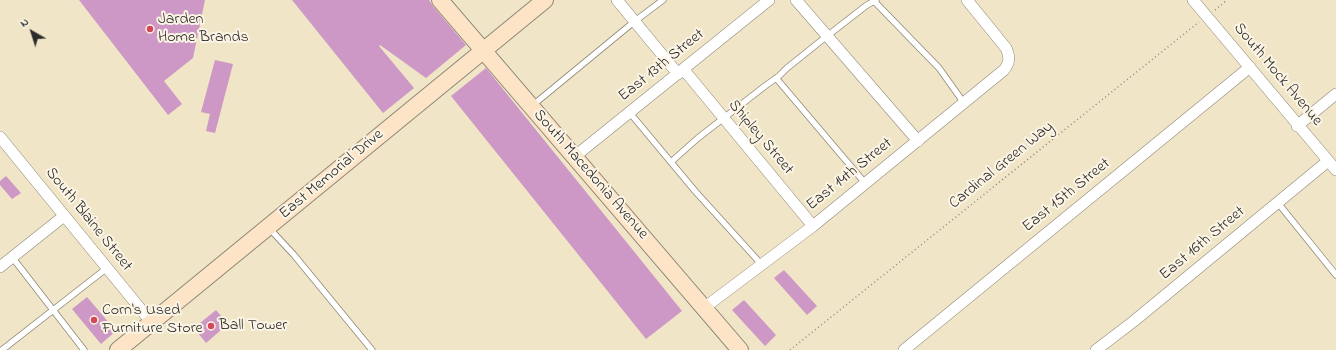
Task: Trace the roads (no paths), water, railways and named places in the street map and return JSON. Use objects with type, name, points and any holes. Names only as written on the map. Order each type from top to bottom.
[{"type":"main road","name":"South Macedonia Avenue","points":[[440,0],[740,350]]},
{"type":"main road","name":"East Memorial Drive","points":[[118,350],[546,0]]},
{"type":"street","name":"Shipley Street","points":[[617,0],[724,119],[813,226]]},
{"type":"street","name":"East 13th Street","points":[[574,157],[769,0]]},
{"type":"street","points":[[796,0],[918,141]]},
{"type":"street","name":"East 14th Street","points":[[704,308],[813,226],[1004,70],[1010,60],[1006,48],[967,0]]},
{"type":"street","name":"South Mock Avenue","points":[[1193,0],[1336,170]]},
{"type":"street","name":"East 15th Street","points":[[904,350],[1250,67]]},
{"type":"street","points":[[1298,126],[1336,94]]},
{"type":"street","name":"South Blaine Street","points":[[0,137],[152,323]]},
{"type":"street","name":"East 16th Street","points":[[1096,350],[1134,321],[1328,161]]},
{"type":"street","points":[[1,264],[64,216]]},
{"type":"lane","points":[[531,107],[635,21],[663,0]]},
{"type":"lane","points":[[671,162],[776,78],[786,68],[867,5],[875,1],[939,68],[964,103]]},
{"type":"lane","points":[[776,78],[865,184]]},
{"type":"lane","points":[[630,112],[696,191],[762,265]]},
{"type":"lane","points":[[1278,203],[1336,274]]},
{"type":"lane","points":[[268,228],[294,255],[372,350]]},
{"type":"lane","points":[[12,257],[84,350]]},
{"type":"lane","points":[[2,350],[107,268]]},
{"type":"place","name":"Jarden Home Brands","points":[[150,29]]},
{"type":"place","name":"Corn's Used Furniture Store","points":[[94,320]]},
{"type":"place","name":"Ball Tower","points":[[211,326]]}]
